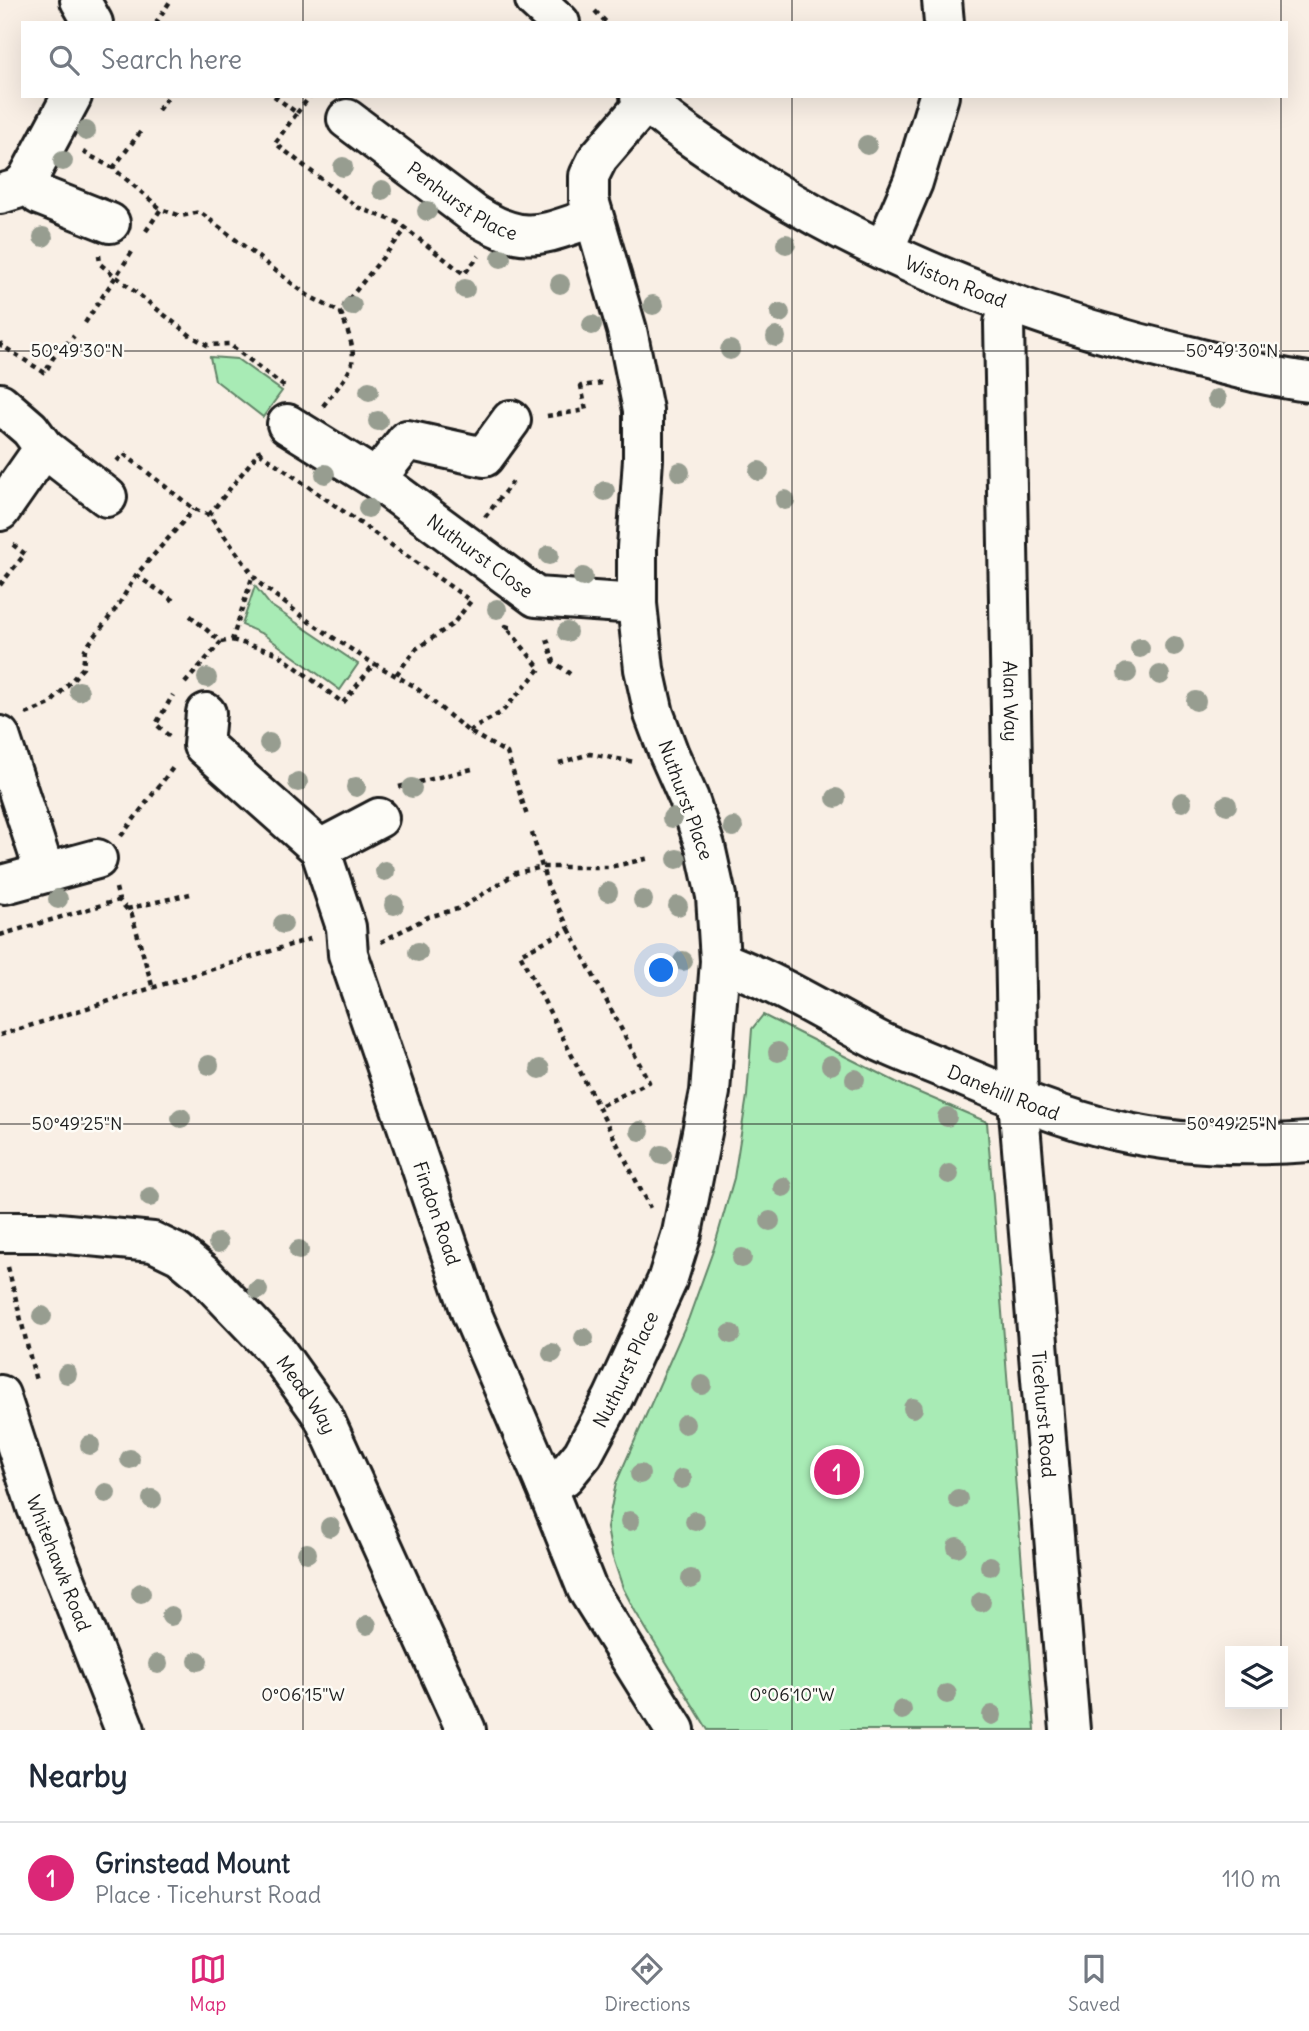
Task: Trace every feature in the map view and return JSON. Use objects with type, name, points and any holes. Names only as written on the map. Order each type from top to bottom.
[{"type":"street","points":[[80,0],[92,21]]},
{"type":"street","points":[[535,0],[558,21]]},
{"type":"street","points":[[942,0],[944,21]]},
{"type":"street","points":[[71,98],[51,135],[13,187],[39,195],[123,238]]},
{"type":"street","points":[[884,250],[913,182],[938,98]]},
{"type":"street","name":"Wiston Road","points":[[643,99],[665,119],[774,194],[944,278],[1012,306],[1136,343],[1309,382]]},
{"type":"street","name":"Nuthurst Place","points":[[545,1484],[564,1476],[588,1445],[662,1293],[682,1233],[710,1092],[720,961],[716,896],[705,846],[654,714],[644,669],[637,604],[636,548],[643,459],[643,410],[627,330],[593,218],[588,189],[592,168],[643,99]]},
{"type":"street","name":"Penhurst Place","points":[[347,119],[496,228],[511,234],[535,235],[593,218]]},
{"type":"street","name":"Alan Way","points":[[1012,306],[1004,323],[1018,1100]]},
{"type":"street","points":[[0,403],[30,429],[44,448],[110,482]]},
{"type":"street","points":[[376,479],[407,440],[499,468],[525,419]]},
{"type":"street","name":"Nuthurst Close","points":[[284,423],[376,479],[536,597],[637,604]]},
{"type":"street","points":[[4,526],[44,448]]},
{"type":"street","name":"Findon Road","points":[[206,713],[203,745],[320,849],[346,927],[348,954],[471,1312],[587,1590],[675,1730]]},
{"type":"street","points":[[0,736],[45,873]]},
{"type":"street","points":[[320,849],[379,818]]},
{"type":"street","points":[[5,884],[109,858]]},
{"type":"street","name":"Danehill Road","points":[[720,961],[756,974],[883,1043],[1018,1100],[1067,1117],[1115,1130],[1169,1140],[1264,1146],[1309,1142]]},
{"type":"street","name":"Ticehurst Road","points":[[1018,1100],[1070,1730]]},
{"type":"street","name":"Mead Way","points":[[3,1245],[47,1232],[153,1242],[193,1264],[275,1349],[323,1416],[466,1730]]},
{"type":"street","name":"Whitehawk Road","points":[[0,1395],[37,1508],[125,1730]]},
{"type":"path","points":[[157,21],[171,0]]},
{"type":"path","points":[[158,110],[167,98]]},
{"type":"path","points":[[277,98],[297,113]]},
{"type":"path","points":[[308,98],[275,142],[357,207],[397,222],[464,274],[477,258]]},
{"type":"path","points":[[113,168],[142,130]]},
{"type":"path","points":[[51,135],[113,168],[161,209],[181,216],[200,212],[307,295],[341,313],[353,344],[352,369],[284,423],[209,515]]},
{"type":"path","points":[[161,209],[123,238],[100,264],[191,336],[207,345],[229,344],[284,423]]},
{"type":"path","points":[[341,313],[345,304],[406,229]]},
{"type":"path","points":[[85,323],[115,277],[123,238]]},
{"type":"path","points":[[0,342],[45,373],[53,358],[74,336]]},
{"type":"path","points":[[525,419],[586,410],[581,386],[638,378]]},
{"type":"path","points":[[259,452],[471,601],[453,624],[416,649],[396,676]]},
{"type":"path","points":[[110,482],[124,454],[194,509],[209,515],[260,583],[311,623],[374,664],[414,686],[468,731],[506,753],[527,816]]},
{"type":"path","points":[[463,542],[499,468]]},
{"type":"path","points":[[35,710],[50,704],[83,668],[85,649],[118,607],[136,575],[194,509]]},
{"type":"path","points":[[0,585],[25,554],[4,526]]},
{"type":"path","points":[[232,640],[254,574]]},
{"type":"path","points":[[136,575],[174,601]]},
{"type":"path","points":[[547,598],[547,639],[554,662],[570,674]]},
{"type":"path","points":[[188,614],[221,642]]},
{"type":"path","points":[[468,731],[502,712],[540,669],[506,626],[516,629]]},
{"type":"path","points":[[536,636],[547,639]]},
{"type":"path","points":[[176,742],[156,724],[170,698],[221,642],[232,640],[277,653],[343,703],[374,664]]},
{"type":"path","points":[[559,763],[590,754],[638,762]]},
{"type":"path","points":[[153,989],[132,915],[118,900],[109,858],[177,762]]},
{"type":"path","points":[[379,818],[397,788],[472,769]]},
{"type":"path","points":[[531,833],[548,887],[649,1082],[598,1107]]},
{"type":"path","points":[[348,954],[392,938],[428,918],[461,908],[516,873],[543,867],[610,867],[650,859]]},
{"type":"path","points":[[127,909],[190,894]]},
{"type":"path","points":[[0,935],[118,900]]},
{"type":"path","points":[[569,929],[520,954],[655,1218],[682,1233]]},
{"type":"path","points":[[0,1035],[275,950]]},
{"type":"path","points":[[3,1245],[38,1391]]},
{"type":"green space","points":[[210,357],[237,359],[282,391],[263,417],[215,380]]},
{"type":"green space","points":[[255,586],[270,605],[358,664],[340,690],[263,634],[242,625]]},
{"type":"green space","points":[[763,1015],[906,1087],[987,1122],[1035,1730],[708,1730],[623,1588],[612,1555],[607,1528],[616,1483],[688,1320],[714,1248],[734,1178],[747,1096],[752,1029]]},
{"type":"place","name":"Grinstead Mount","points":[[837,1472]]}]
